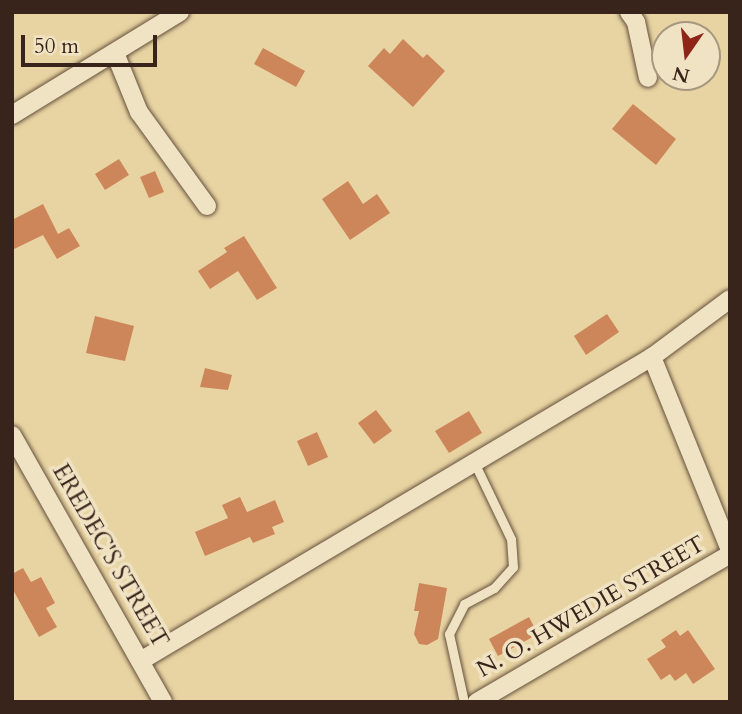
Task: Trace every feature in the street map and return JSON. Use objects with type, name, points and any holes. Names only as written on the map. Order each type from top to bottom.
[{"type":"street","points":[[12,115],[180,12]]},
{"type":"street","points":[[629,12],[636,22],[648,78]]},
{"type":"street","points":[[114,52],[139,112],[206,206]]},
{"type":"street","points":[[142,660],[652,357],[730,299]]},
{"type":"street","points":[[652,357],[730,552]]},
{"type":"street","name":"EREDEC'S STREET","points":[[12,435],[142,660],[163,702]]},
{"type":"street","name":"N. O. HWEDIE STREET","points":[[477,702],[730,552]]},
{"type":"lane","points":[[464,702],[449,634],[464,604],[494,588],[513,566],[511,539],[474,462]]},
{"type":"building","points":[[403,39],[423,58],[427,54],[445,71],[413,107],[368,66],[384,48],[390,54]]},
{"type":"building","points":[[263,48],[305,71],[296,87],[254,64]]},
{"type":"building","points":[[633,104],[676,139],[656,165],[612,129]]},
{"type":"building","points":[[119,159],[129,175],[105,190],[95,174]]},
{"type":"building","points":[[155,171],[164,192],[149,198],[140,177]]},
{"type":"building","points":[[348,181],[363,204],[377,194],[390,213],[350,240],[322,199]]},
{"type":"building","points":[[43,204],[58,234],[69,228],[80,246],[57,259],[43,235],[12,250],[12,220]]},
{"type":"building","points":[[244,236],[277,288],[257,300],[238,271],[210,289],[198,271],[227,252],[224,248]]},
{"type":"building","points":[[607,314],[619,332],[586,355],[574,336]]},
{"type":"building","points":[[95,316],[134,326],[125,361],[86,353]]},
{"type":"building","points":[[205,368],[232,375],[228,390],[200,387]]},
{"type":"building","points":[[376,410],[392,431],[374,444],[358,423]]},
{"type":"building","points":[[469,411],[482,433],[449,453],[435,431]]},
{"type":"building","points":[[317,432],[328,457],[308,466],[297,441]]},
{"type":"building","points":[[240,497],[247,512],[275,500],[284,522],[272,527],[275,534],[253,543],[250,537],[205,556],[195,532],[228,518],[222,505]]},
{"type":"building","points":[[23,568],[31,582],[41,577],[55,603],[46,608],[57,627],[39,637],[12,588],[12,574]]},
{"type":"building","points":[[419,583],[447,588],[438,639],[427,645],[419,644],[414,634],[419,611],[414,611]]},
{"type":"building","points":[[529,617],[538,634],[498,656],[489,639]]},
{"type":"building","points":[[676,630],[680,636],[688,630],[715,669],[693,684],[686,673],[675,681],[670,674],[661,680],[647,659],[666,647],[661,640]]}]
